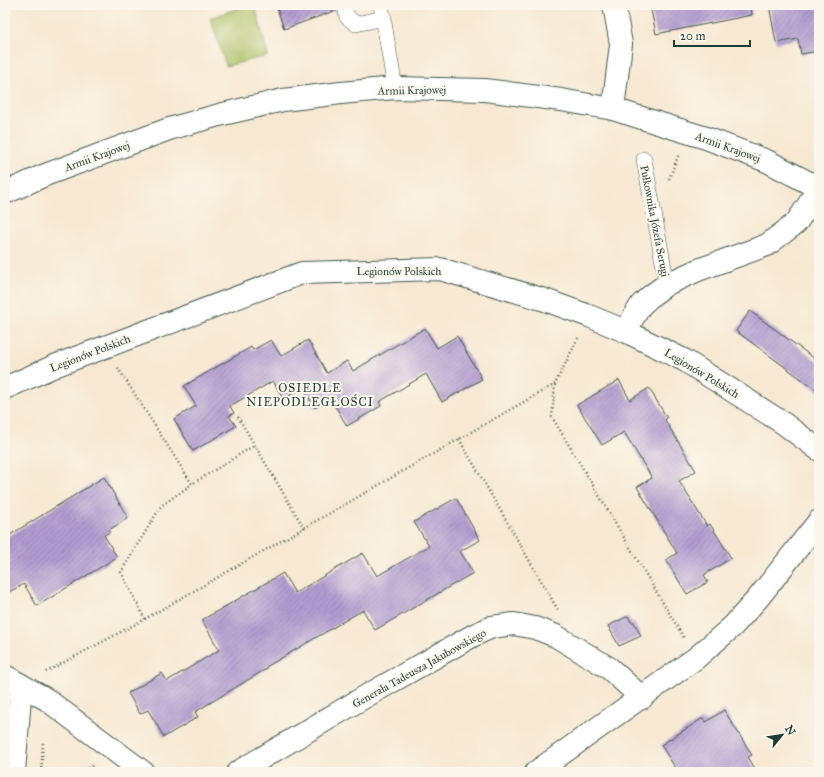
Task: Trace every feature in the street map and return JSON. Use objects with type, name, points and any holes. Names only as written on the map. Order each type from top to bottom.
[{"type":"street","points":[[613,109],[621,44],[614,5]]},
{"type":"street","name":"Armii Krajowej","points":[[5,193],[45,175],[169,129],[219,115],[283,100],[395,88],[485,90],[561,100],[613,109],[650,119],[713,140],[767,161],[819,186]]},
{"type":"street","name":"Pułkownika Józefa Serugi","points":[[625,331],[641,305],[667,284],[698,270],[767,245],[796,223],[819,186]]},
{"type":"street","name":"Legionów Polskich","points":[[5,388],[57,365],[302,273],[440,269],[545,300],[625,331],[684,360],[783,423],[819,450]]},
{"type":"street","points":[[536,772],[642,698],[696,658],[733,626],[759,597],[819,521]]},
{"type":"street","name":"Generała Tadeusza Jakubowskiego","points":[[238,772],[368,695],[474,635],[492,627],[514,624],[535,628],[556,636],[609,668],[642,698]]},
{"type":"street","points":[[14,772],[13,681],[46,699],[143,772]]},
{"type":"lane","points":[[345,5],[347,16],[356,24],[383,12],[395,88]]},
{"type":"lane","name":"Pułkownika Józefa Serugi","points":[[644,159],[667,284]]},
{"type":"path","points":[[669,181],[676,161]]},
{"type":"path","points":[[588,316],[556,384],[552,416],[696,658]]},
{"type":"path","points":[[104,347],[192,484]]},
{"type":"path","points":[[13,681],[145,619],[556,384]]},
{"type":"path","points":[[238,417],[304,528]]},
{"type":"path","points":[[459,439],[562,617]]},
{"type":"path","points":[[145,619],[121,572],[161,506],[192,484],[255,445]]},
{"type":"green space","points":[[246,5],[255,5],[268,56],[226,66],[210,18]]},
{"type":"building","points":[[276,5],[336,5],[337,10],[284,29]]},
{"type":"building","points":[[650,5],[751,5],[752,15],[656,34]]},
{"type":"building","points":[[769,5],[819,5],[819,51],[801,54],[798,39],[776,43]]},
{"type":"building","points":[[750,311],[819,362],[819,392],[736,331]]},
{"type":"building","points":[[425,328],[437,348],[457,336],[482,379],[442,402],[426,374],[379,402],[381,406],[347,426],[331,399],[315,408],[303,388],[283,399],[273,381],[230,406],[234,413],[229,416],[236,426],[193,451],[174,419],[196,406],[184,386],[251,347],[253,350],[271,340],[281,356],[308,340],[327,373],[347,361],[353,371]]},
{"type":"building","points":[[619,380],[630,400],[649,388],[667,418],[665,420],[696,471],[679,481],[707,526],[710,524],[731,558],[704,575],[708,582],[687,594],[666,560],[677,553],[637,487],[652,478],[624,432],[602,445],[577,405]]},
{"type":"building","points":[[104,477],[128,518],[104,535],[117,557],[37,606],[24,584],[5,594],[5,538]]},
{"type":"building","points":[[456,498],[480,540],[460,551],[473,573],[375,630],[363,610],[266,667],[266,669],[195,712],[198,717],[164,737],[148,710],[140,714],[128,693],[162,673],[167,681],[219,650],[202,620],[283,573],[295,593],[363,553],[377,576],[429,546],[414,522]]},
{"type":"building","points":[[628,616],[631,622],[634,622],[641,636],[619,646],[608,626]]},
{"type":"building","points":[[724,710],[752,755],[748,757],[757,772],[678,772],[661,745],[703,718],[706,722]]},
{"type":"district","name":"OSIEDLE NIEPODLEGŁOŚCI","points":[[310,395]]}]
